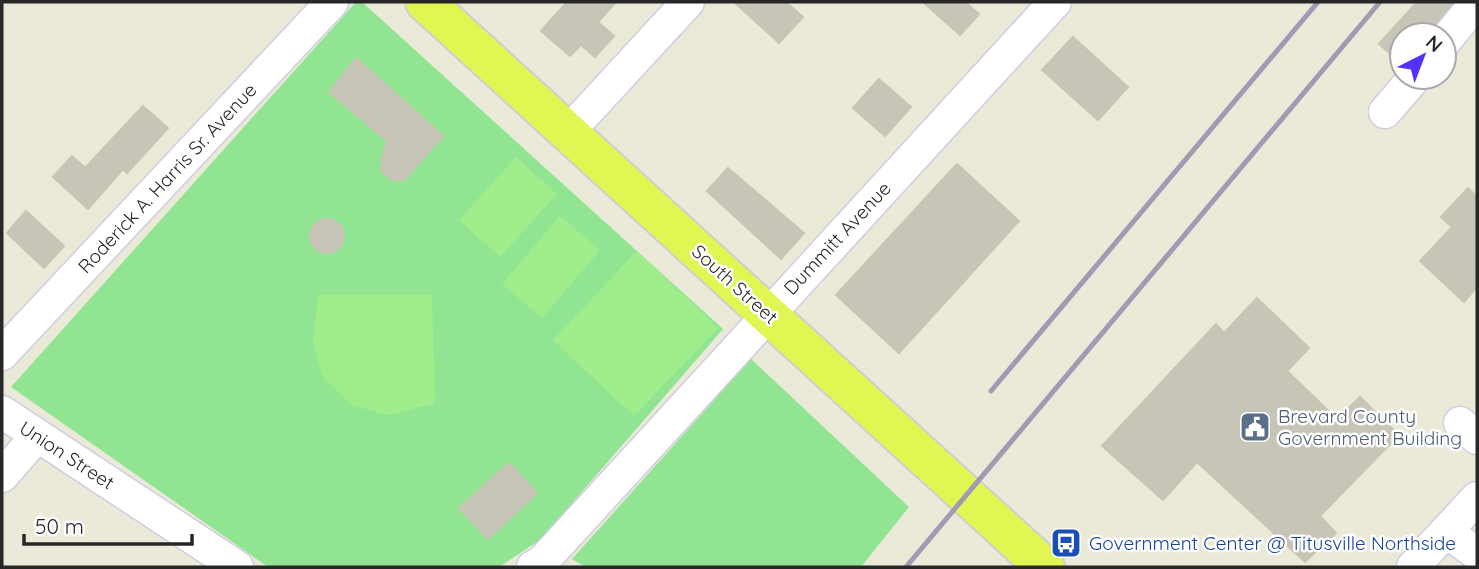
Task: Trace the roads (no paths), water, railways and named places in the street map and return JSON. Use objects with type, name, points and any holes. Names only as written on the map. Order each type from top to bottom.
[{"type":"main road","name":"South Street","points":[[425,2],[1045,567]]},
{"type":"street","name":"Roderick A. Harris Sr. Avenue","points":[[2,354],[331,2]]},
{"type":"street","points":[[569,131],[688,2]]},
{"type":"street","name":"Dummitt Avenue","points":[[533,567],[542,562],[767,313],[1055,2]]},
{"type":"street","points":[[1458,25],[1477,2]]},
{"type":"street","points":[[1385,112],[1403,91]]},
{"type":"street","name":"Union Street","points":[[2,412],[237,567]]},
{"type":"street","points":[[2,476],[37,436]]},
{"type":"street","points":[[1413,567],[1477,498]]},
{"type":"street","points":[[1446,531],[1477,554]]},
{"type":"railway","points":[[991,391],[1318,2]]},
{"type":"railway","points":[[906,567],[1380,2]]},
{"type":"place","name":"Brevard County Government Building","points":[[1255,427]]},
{"type":"place","name":"Government Center @ Titusville Northside","points":[[1066,543]]}]
